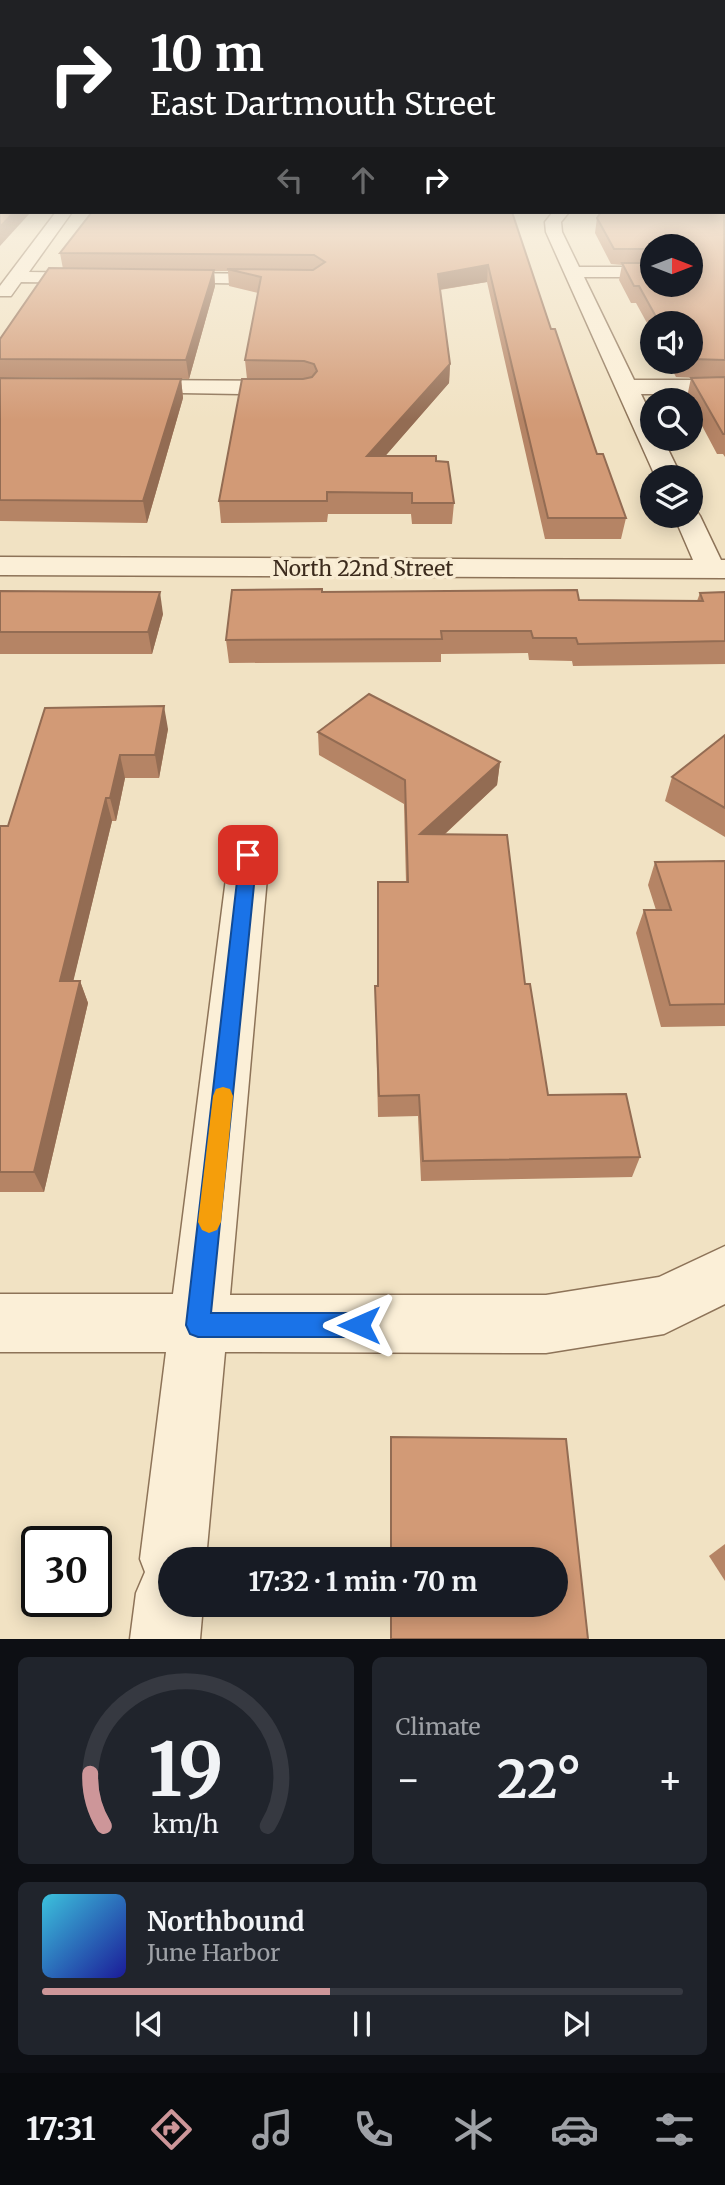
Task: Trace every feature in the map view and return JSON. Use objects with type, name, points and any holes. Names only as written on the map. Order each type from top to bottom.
[{"type":"street","points":[[0,298],[23,266]]},
{"type":"street","points":[[571,266],[663,465]]},
{"type":"street","points":[[573,272],[640,272]]},
{"type":"street","points":[[15,277],[110,278]]},
{"type":"street","points":[[138,278],[300,279]]},
{"type":"street","points":[[111,387],[304,388]]},
{"type":"street","points":[[627,387],[725,387]]},
{"type":"street","points":[[694,528],[718,569]]},
{"type":"street","name":"North 22nd Street","points":[[0,566],[718,569]]},
{"type":"street","points":[[174,1547],[248,855]]},
{"type":"street","points":[[0,1323],[547,1324],[664,1305],[725,1273]]},
{"type":"street","points":[[165,1639],[167,1617]]},
{"type":"building","points":[[318,266],[480,266],[438,274],[450,364],[367,456],[436,456],[436,461],[448,462],[454,503],[412,503],[412,493],[327,492],[327,501],[219,501],[242,379],[303,379],[312,377],[317,371],[314,364],[304,361],[245,360],[261,277],[227,269],[313,270]]},
{"type":"building","points":[[488,266],[530,266],[551,329],[555,329],[597,454],[603,454],[626,518],[548,518]]},
{"type":"building","points":[[624,266],[640,266],[640,288],[634,286]]},
{"type":"building","points":[[704,266],[724,266],[725,360],[703,359],[703,311],[653,311],[646,298],[704,298]]},
{"type":"building","points":[[49,268],[214,270],[186,360],[0,359],[0,339]]},
{"type":"building","points":[[725,377],[725,434],[703,399],[703,388],[697,388],[691,378]]},
{"type":"building","points":[[0,378],[181,379],[143,501],[0,500]]},
{"type":"building","points":[[322,589],[322,592],[577,590],[579,600],[703,601],[700,593],[725,592],[725,641],[578,644],[576,638],[533,638],[531,631],[441,631],[442,639],[226,640],[232,590]]},
{"type":"building","points":[[0,591],[160,592],[148,632],[0,632]]},
{"type":"building","points":[[369,694],[500,762],[420,834],[507,835],[525,984],[530,984],[548,1095],[626,1094],[640,1157],[423,1161],[419,1095],[379,1096],[375,986],[378,986],[378,882],[408,882],[405,780],[318,732]]},
{"type":"building","points":[[164,706],[155,755],[120,755],[110,798],[106,798],[60,981],[80,981],[34,1172],[0,1172],[0,826],[8,826],[45,708]]},
{"type":"building","points":[[725,735],[725,808],[672,777]]},
{"type":"building","points":[[725,861],[725,1004],[670,1005],[644,910],[671,910],[655,862]]},
{"type":"building","points":[[391,1437],[566,1439],[588,1639],[391,1639],[391,1617],[568,1617],[568,1547],[391,1547]]},
{"type":"slow traffic","points":[[209,1222],[223,1096]]},
{"type":"route","points":[[248,855],[198,1325],[359,1325]]}]
